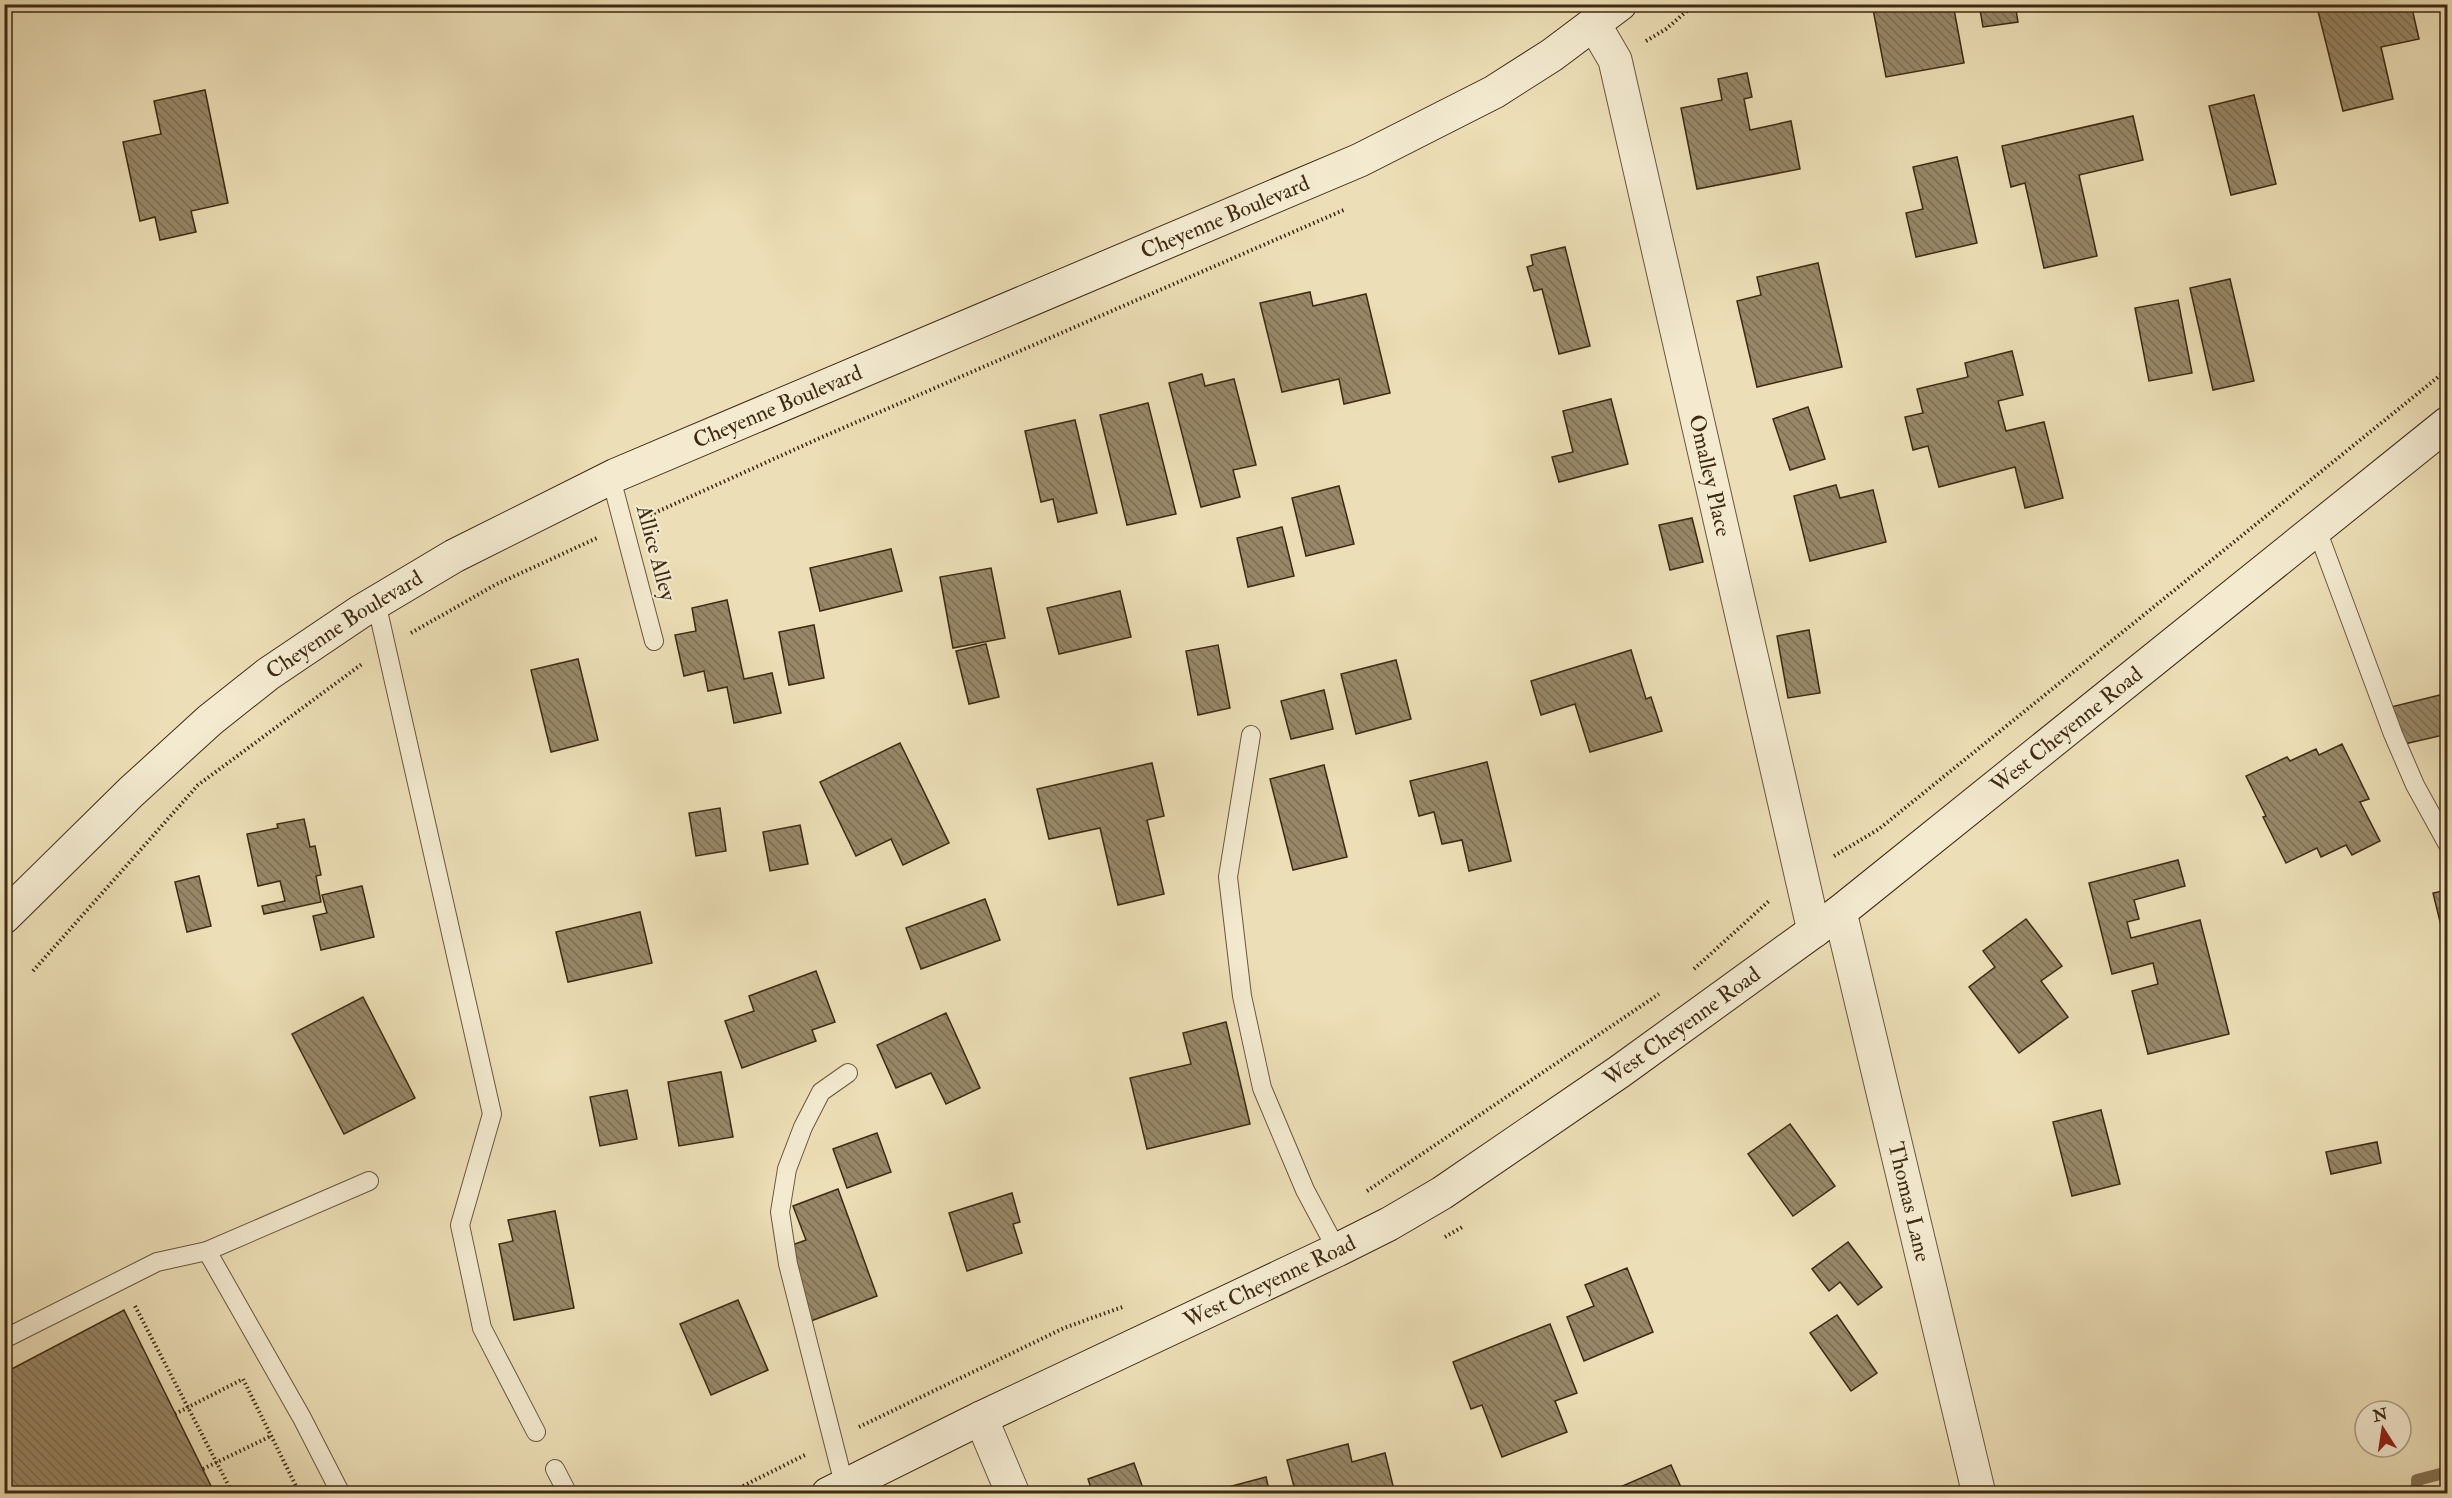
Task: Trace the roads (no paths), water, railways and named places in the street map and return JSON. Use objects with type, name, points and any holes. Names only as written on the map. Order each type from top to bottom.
[{"type":"main road","name":"Cheyenne Boulevard","points":[[4,917],[131,792],[210,720],[268,674],[376,602],[454,556],[611,478],[1360,160],[1494,92],[1552,55],[1620,4]]},
{"type":"main road","name":"Omalley Place","points":[[1594,24],[1615,60],[1802,878],[1827,921]]},
{"type":"main road","name":"West Cheyenne Road","points":[[840,1491],[981,1418],[1337,1250],[1389,1224],[1452,1186],[1619,1072],[1827,921],[2448,423]]},
{"type":"main road","name":"Thomas Lane","points":[[1827,921],[1979,1494]]},
{"type":"main road","points":[[981,1418],[1013,1494]]},
{"type":"lane","name":"Allice Alley","points":[[611,478],[654,640]]},
{"type":"lane","points":[[2316,527],[2393,734],[2415,786],[2448,845]]},
{"type":"lane","points":[[376,602],[492,1114],[460,1225],[482,1328],[536,1432]]},
{"type":"lane","points":[[1251,735],[1228,877],[1242,996],[1262,1088],[1305,1190],[1337,1250]]},
{"type":"lane","points":[[840,1491],[832,1441],[788,1264],[780,1212],[788,1169],[803,1127],[821,1092],[848,1072]]},
{"type":"lane","points":[[4,1340],[157,1262],[207,1251],[369,1181]]},
{"type":"lane","points":[[207,1251],[302,1418],[340,1494]]},
{"type":"lane","points":[[555,1470],[568,1494]]},
{"type":"waterway","points":[[2417,1494],[2417,1480],[2448,1472]]}]
